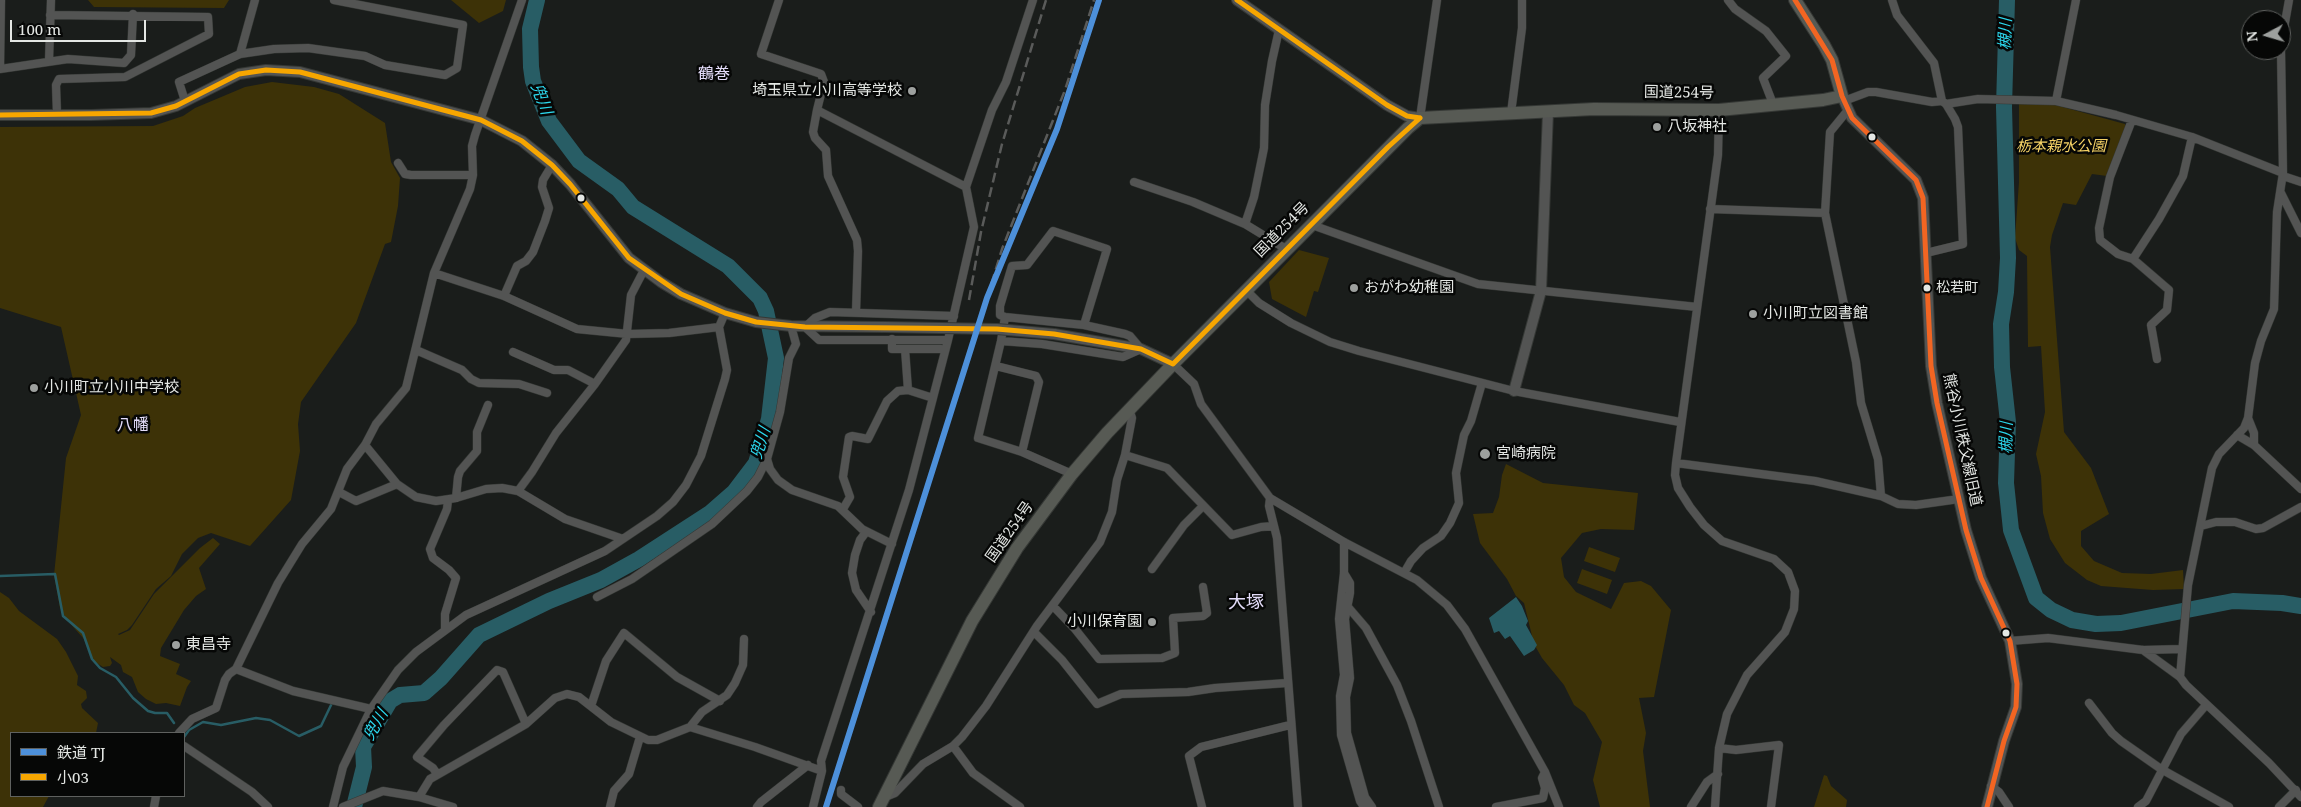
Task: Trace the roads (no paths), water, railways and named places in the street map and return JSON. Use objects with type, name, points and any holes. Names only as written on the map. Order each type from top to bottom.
[{"type":"highway","points":[[1795,0],[1824,44],[1832,60],[1845,102]]},
{"type":"highway","name":"国道254号","points":[[881,802],[939,683],[987,596],[1022,540],[1072,474],[1129,409],[1388,147],[1420,118],[1637,108],[1719,110],[1823,100],[1845,102]]},
{"type":"street","points":[[1,0],[0,69],[49,61],[81,59],[124,63],[132,55],[133,14]]},
{"type":"street","points":[[49,61],[51,0]]},
{"type":"street","points":[[240,54],[255,0]]},
{"type":"street","points":[[185,101],[179,82],[240,54],[274,49],[308,48],[364,56],[385,65],[445,75],[457,68],[463,24],[334,0]]},
{"type":"street","points":[[180,732],[192,719],[216,708],[225,680],[236,669],[278,583],[302,544],[331,509],[347,469],[365,445],[376,424],[406,388],[434,273],[470,189],[473,176],[472,146],[522,0]]},
{"type":"street","points":[[779,0],[761,54],[821,74],[824,82],[816,110],[813,132],[815,138],[826,150],[828,176],[857,240],[856,312]]},
{"type":"street","points":[[813,807],[822,771],[822,761],[909,490],[954,316],[974,227],[966,187],[992,110],[1006,82],[1033,0]]},
{"type":"street","points":[[1237,0],[1386,105],[1407,116],[1420,118],[1437,0]]},
{"type":"street","points":[[1511,113],[1522,28],[1522,0]]},
{"type":"street","points":[[1728,0],[1735,9],[1766,31],[1786,56],[1764,78],[1773,104]]},
{"type":"street","points":[[1892,0],[1898,15],[1934,63],[1944,102],[1958,127],[1963,244],[1926,253]]},
{"type":"street","points":[[2056,101],[2076,0]]},
{"type":"street","points":[[50,15],[133,14],[208,17],[209,34],[125,77],[59,79],[56,85],[57,114]]},
{"type":"street","points":[[1245,224],[1254,198],[1264,148],[1265,105],[1279,30]]},
{"type":"street","points":[[2180,677],[2188,585],[2212,468],[2219,454],[2244,428],[2248,418],[2255,363],[2261,341],[2274,309],[2277,212],[2283,174],[2281,60]]},
{"type":"street","points":[[0,115],[57,114],[91,116],[151,113],[185,101],[239,74],[266,70],[300,72],[481,120],[522,141],[552,165],[570,184],[613,240],[644,270],[681,294],[726,314],[778,325],[805,328],[997,329],[1054,334],[1141,349],[1173,364],[1194,384],[1201,404],[1270,498],[1344,542],[1417,580],[1447,605],[1465,629],[1545,772],[1559,807]]},
{"type":"street","points":[[1881,496],[1878,459],[1861,403],[1856,362],[1825,212],[1830,132],[1845,102],[1868,92],[1896,94],[1932,102],[1978,99],[2056,101],[2192,137],[2301,182]]},
{"type":"street","name":"熊谷小川秩父線旧道","points":[[1845,102],[1859,126],[1916,180],[1925,209],[1931,366],[1937,403],[1959,499],[1981,578],[2010,641],[2015,664],[2018,698],[1991,786],[1987,807]]},
{"type":"street","points":[[816,110],[966,187]]},
{"type":"street","points":[[1715,807],[1719,748],[1727,714],[1747,675],[1785,632],[1794,607],[1795,591],[1788,572],[1774,559],[1722,541],[1704,525],[1690,508],[1678,488],[1675,475],[1680,422],[1719,140],[1719,110]]},
{"type":"street","points":[[1514,391],[1541,291],[1548,112]]},
{"type":"street","points":[[2132,120],[2110,177],[2099,228],[2100,240],[2118,254],[2132,260],[2169,290],[2167,310],[2151,325],[2157,359]]},
{"type":"street","points":[[2132,260],[2159,219],[2183,176],[2192,137]]},
{"type":"street","points":[[398,162],[405,174],[473,176]]},
{"type":"street","points":[[504,296],[517,266],[526,261],[534,252],[546,221],[549,208],[542,187],[543,180],[552,165]]},
{"type":"street","points":[[1134,182],[1245,224],[1286,249]]},
{"type":"street","points":[[2281,193],[2301,233]]},
{"type":"street","points":[[1710,209],[1825,212]]},
{"type":"street","points":[[1312,224],[1478,284],[1697,307]]},
{"type":"street","points":[[1084,325],[1107,249],[1053,231],[1027,265],[1012,266],[1000,306],[1000,315],[1084,325],[1125,334],[1130,336],[1141,349]]},
{"type":"street","points":[[518,491],[556,433],[595,384],[626,340],[631,295],[644,270]]},
{"type":"street","points":[[434,273],[504,296],[577,329],[628,334],[669,333],[719,327]]},
{"type":"street","points":[[1246,290],[1259,303],[1291,323],[1330,342],[1514,391],[1680,422]]},
{"type":"street","points":[[805,328],[824,313],[856,312],[896,316],[954,316]]},
{"type":"street","points":[[333,807],[343,767],[371,709],[404,664],[416,652],[446,628],[483,606],[576,566],[623,539],[673,502],[686,485],[701,456],[727,370],[719,327],[726,314]]},
{"type":"street","points":[[896,316],[892,349],[941,349]]},
{"type":"street","points":[[1005,317],[996,366],[978,438],[1022,452],[1072,474]]},
{"type":"street","points":[[597,597],[639,575],[712,524],[747,491],[758,476],[768,459],[780,412],[789,358],[796,344],[791,326]]},
{"type":"street","points":[[805,328],[820,340],[948,340]]},
{"type":"street","points":[[1001,341],[1042,344],[1123,356],[1141,349]]},
{"type":"street","points":[[905,349],[908,390]]},
{"type":"street","points":[[416,350],[462,370],[471,379],[479,383],[519,384],[546,393]]},
{"type":"street","points":[[513,352],[559,371],[568,370],[595,384]]},
{"type":"street","points":[[996,366],[1036,376],[1039,382],[1022,452]]},
{"type":"street","points":[[1404,573],[1411,561],[1424,548],[1441,536],[1450,523],[1459,502],[1456,473],[1464,435],[1471,421],[1482,383]]},
{"type":"street","points":[[843,510],[850,496],[843,477],[849,437],[868,439],[887,401],[898,391],[908,390],[932,398]]},
{"type":"street","points":[[446,628],[445,614],[456,578],[433,558],[430,549],[452,499],[460,471],[477,451],[477,432],[488,405]]},
{"type":"street","points":[[881,802],[895,792],[923,764],[953,746],[986,706],[1034,632],[1100,542],[1112,512],[1117,480],[1126,455],[1132,418],[1129,409]]},
{"type":"street","points":[[2248,418],[2254,433],[2254,445]]},
{"type":"street","points":[[2237,435],[2254,445],[2301,489]]},
{"type":"street","points":[[365,445],[397,484],[410,495],[422,500],[452,499],[486,489],[502,488],[518,491],[565,519],[623,539]]},
{"type":"street","points":[[1126,455],[1167,468],[1232,534],[1274,526]]},
{"type":"street","points":[[768,459],[772,473],[784,485],[804,496],[826,502],[843,510],[845,514],[866,532],[892,544]]},
{"type":"street","points":[[1676,463],[1788,477],[1881,496],[1898,504],[1916,505],[1959,499]]},
{"type":"street","points":[[339,492],[356,501],[397,484]]},
{"type":"street","points":[[1270,498],[1269,506],[1277,538],[1290,725],[1298,807]]},
{"type":"street","points":[[1152,569],[1184,525],[1203,506]]},
{"type":"street","points":[[2201,526],[2234,522],[2256,529],[2263,528],[2301,507]]},
{"type":"street","points":[[866,532],[860,540],[852,573],[856,590],[871,612]]},
{"type":"street","points":[[1344,542],[1344,573],[1339,619],[1344,675],[1340,696],[1341,735],[1360,801],[1364,807]]},
{"type":"street","points":[[1344,573],[1350,583],[1345,619],[1350,678],[1346,697],[1347,734],[1365,798],[1372,807]]},
{"type":"street","points":[[1054,606],[1075,628],[1099,659],[1162,658],[1175,653],[1173,618],[1203,616],[1207,613],[1203,587]]},
{"type":"street","points":[[1348,607],[1366,628],[1397,685],[1411,720],[1438,807]]},
{"type":"street","points":[[1034,632],[1062,660],[1097,704],[1121,694],[1188,692],[1215,688],[1287,683]]},
{"type":"street","points":[[591,706],[606,661],[624,633],[677,677],[720,701]]},
{"type":"street","points":[[2010,641],[2048,638],[2143,650],[2182,649]]},
{"type":"street","points":[[419,807],[425,784],[437,774],[526,724],[555,698],[567,694],[579,697],[611,722],[648,740],[656,740],[690,727],[702,712],[727,696],[743,666],[744,639]]},
{"type":"street","points":[[2143,650],[2180,677],[2206,705],[2299,794],[2279,807]]},
{"type":"street","points":[[236,669],[293,691],[371,709]]},
{"type":"street","points":[[437,774],[433,768],[417,757],[444,725],[497,670],[503,672],[526,724]]},
{"type":"street","points":[[2089,703],[2112,733],[2161,769],[2229,807]]},
{"type":"street","points":[[2138,807],[2146,801],[2161,769],[2182,734],[2206,705]]},
{"type":"street","points":[[1202,807],[1189,756],[1201,747],[1290,725]]},
{"type":"street","points":[[690,727],[822,771]]},
{"type":"street","points":[[610,807],[614,791],[629,774],[640,737]]},
{"type":"street","points":[[953,746],[973,773],[1020,807]]},
{"type":"street","points":[[1719,748],[1736,750],[1779,746],[1771,807]]},
{"type":"street","points":[[185,747],[252,792],[268,807]]},
{"type":"street","points":[[757,807],[808,765]]},
{"type":"street","points":[[1496,807],[1543,798],[1545,788],[1542,778],[1545,772]]},
{"type":"street","points":[[1691,807],[1707,782],[1718,774]]},
{"type":"street","points":[[1991,786],[1999,792],[2009,807]]},
{"type":"street","points":[[841,790],[841,794],[858,807]]},
{"type":"street","points":[[343,807],[376,793],[390,791],[452,807]]},
{"type":"water","points":[[1516,597],[1528,621],[1526,625],[1537,645],[1534,650],[1524,656],[1510,636],[1505,639],[1499,631],[1494,633],[1489,618]]},
{"type":"waterway","name":"兜川","points":[[354,807],[364,767],[363,747],[390,701],[400,695],[424,693],[441,678],[479,635],[549,601],[601,580],[639,559],[710,513],[734,492],[756,463],[769,419],[776,358],[766,311],[760,298],[728,266],[633,207],[618,189],[579,161],[549,121],[533,81],[531,67],[530,29],[537,0]]},
{"type":"waterway","name":"槻川","points":[[2007,0],[2004,107],[2008,258],[2006,292],[2001,324],[2002,367],[2008,422],[2006,483],[2011,530],[2036,598],[2051,610],[2072,620],[2096,624],[2121,623],[2233,601],[2282,603],[2301,606]]},
{"type":"waterway","points":[[0,576],[55,574],[63,616],[83,633],[92,659],[100,668],[116,677],[133,698],[148,711],[167,713],[174,723]]},
{"type":"waterway","points":[[185,736],[189,730],[203,722],[221,725],[256,718],[270,720],[299,736],[321,726],[332,703]]},
{"type":"railway","points":[[969,300],[981,232],[1002,144],[1046,0]]},
{"type":"railway","points":[[987,298],[1002,249],[1065,90],[1094,0]]},
{"type":"rail line","name":"TJ","points":[[826,807],[987,298],[1057,129],[1099,0]]},
{"type":"place","name":"埼玉県立小川高等学校","points":[[912,91]]},
{"type":"place","name":"八坂神社","points":[[1657,127]]},
{"type":"place","name":"おがわ幼稚園","points":[[1354,288]]},
{"type":"place","name":"松若町","points":[[1927,288]]},
{"type":"place","name":"小川町立図書館","points":[[1753,314]]},
{"type":"place","name":"小川町立小川中学校","points":[[34,388]]},
{"type":"place","name":"宮崎病院","points":[[1485,454]]},
{"type":"place","name":"小川保育園","points":[[1152,622]]},
{"type":"place","name":"東昌寺","points":[[176,645]]},
{"type":"district","name":"鶴巻","points":[[714,74]]},
{"type":"district","name":"八幡","points":[[133,425]]},
{"type":"district","name":"大塚","points":[[1246,603]]},
{"type":"park label","name":"栃本親水公園","points":[[2061,147]]}]
